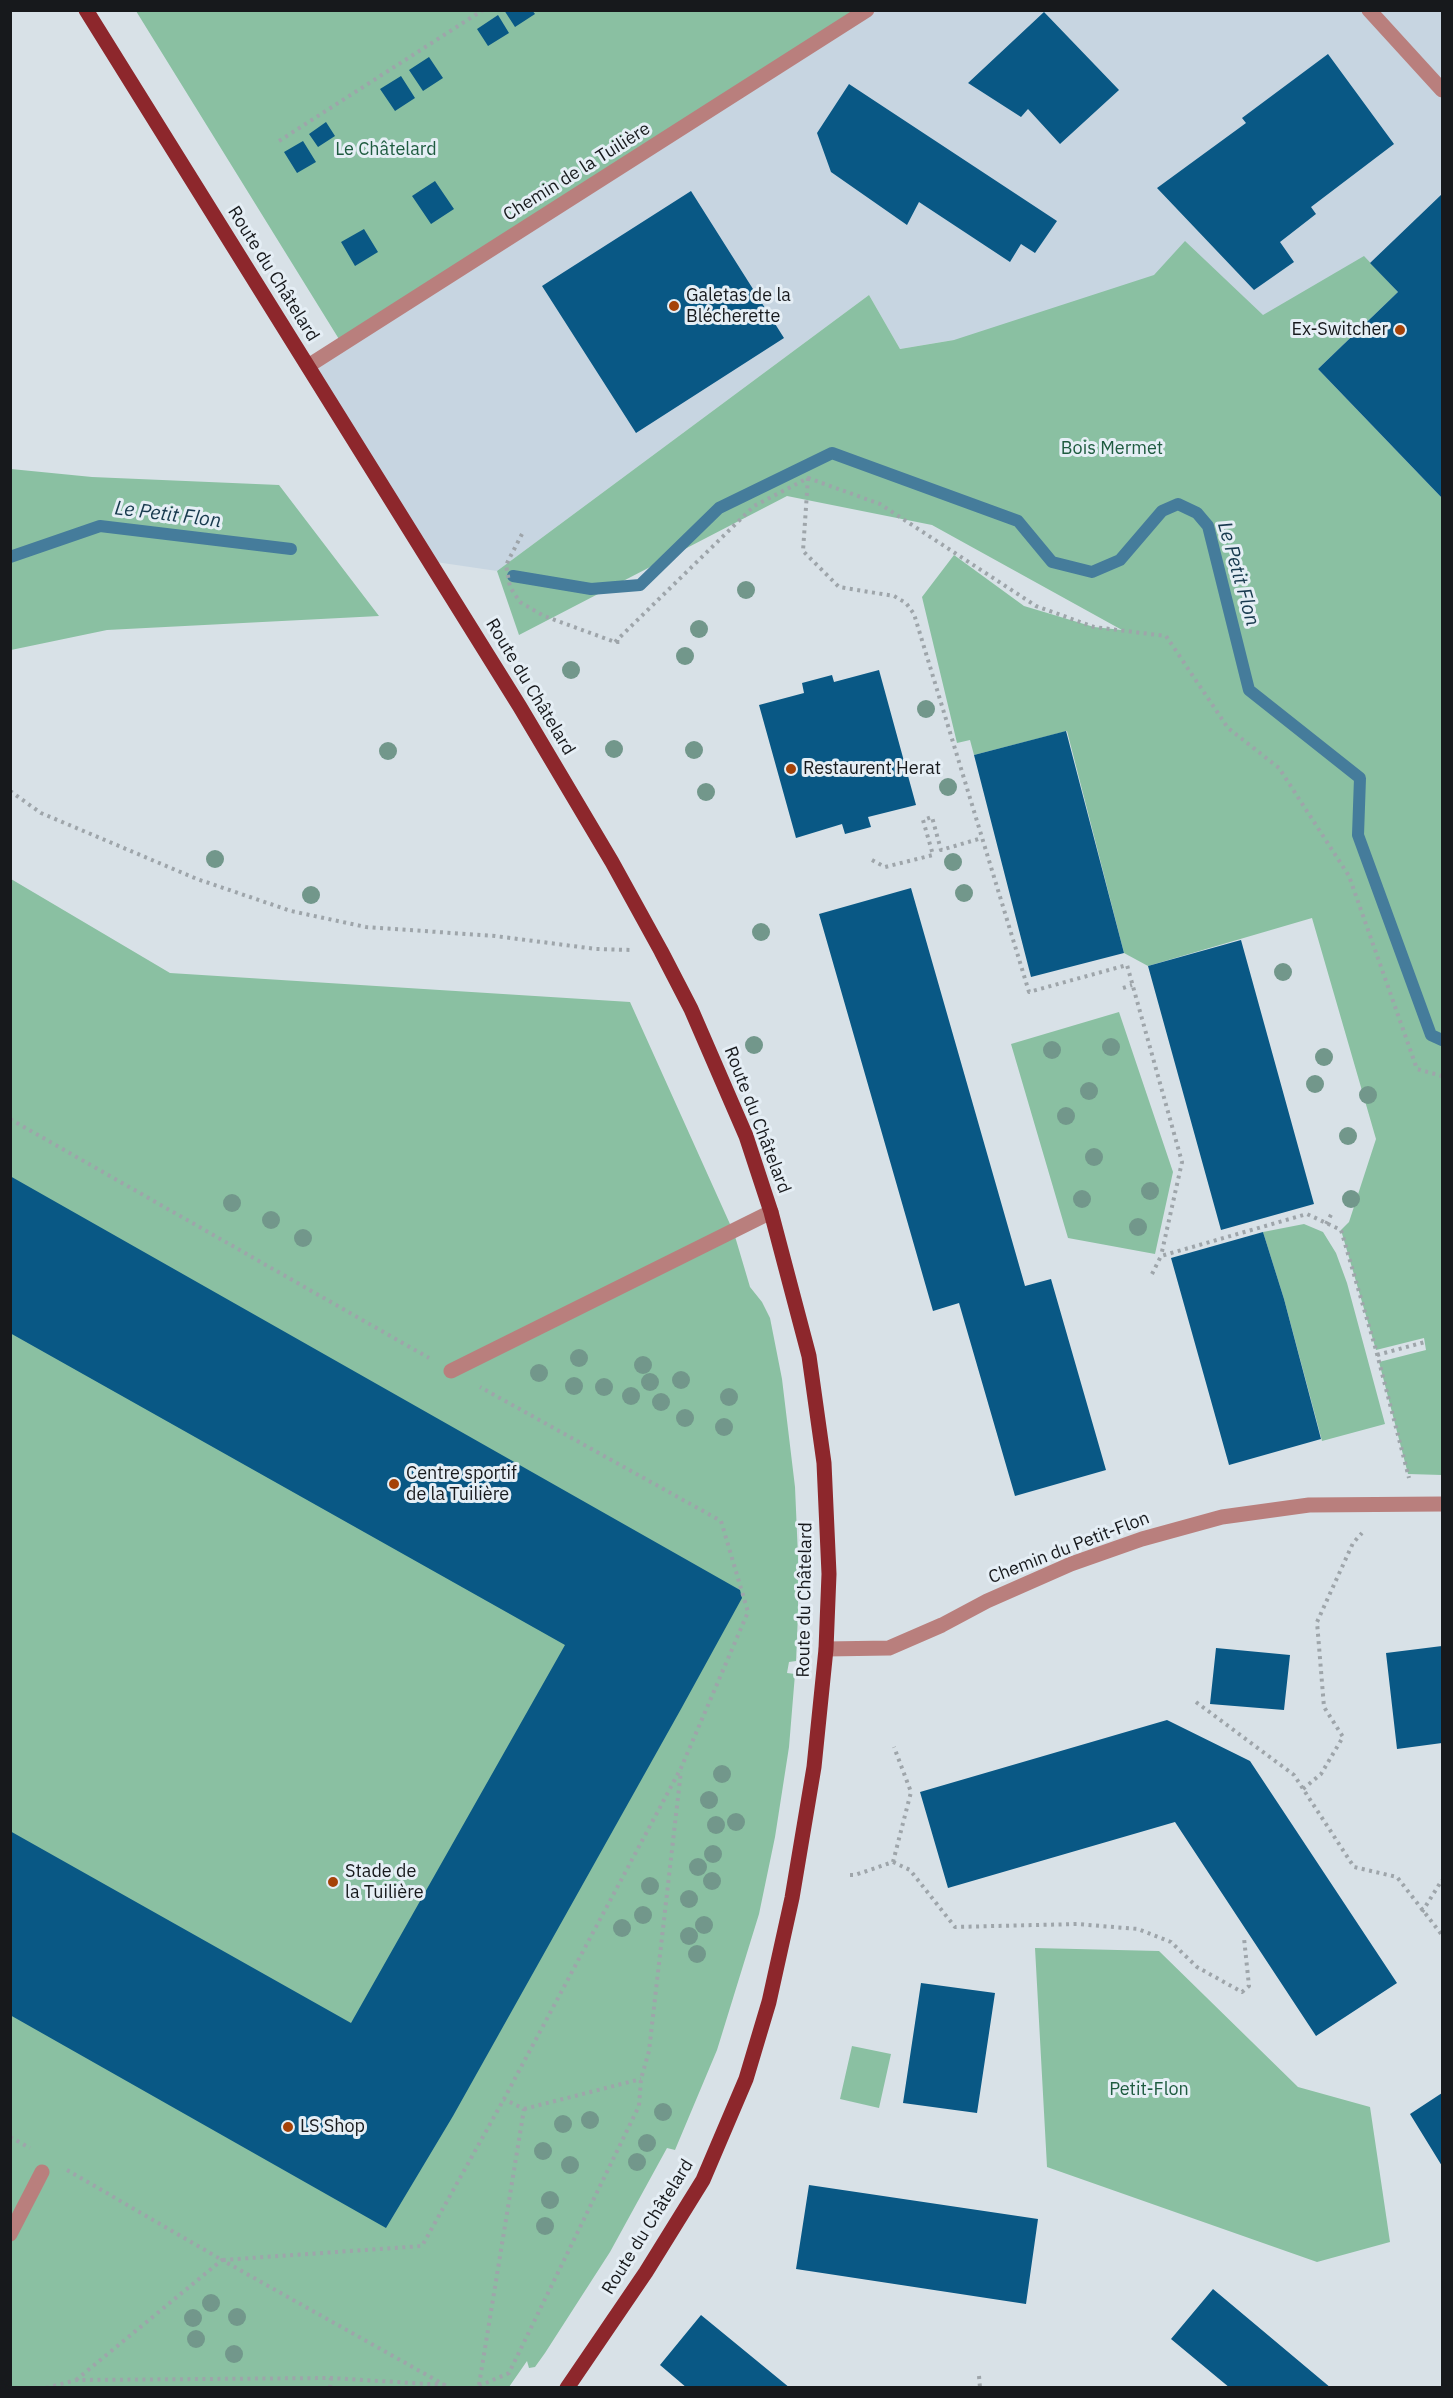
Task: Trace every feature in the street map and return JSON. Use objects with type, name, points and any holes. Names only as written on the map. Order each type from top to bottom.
[{"type":"main road","name":"Route du Châtelard","points":[[86,10],[520,707],[612,862],[661,951],[691,1009],[746,1136],[771,1212],[809,1356],[824,1463],[829,1574],[826,1649],[814,1767],[792,1898],[769,2002],[746,2079],[703,2180],[646,2272],[567,2388]]},
{"type":"street","name":"Chemin de la Tuilière","points":[[308,366],[867,10]]},
{"type":"street","points":[[1369,10],[1443,90]]},
{"type":"street","points":[[452,1371],[771,1212]]},
{"type":"street","name":"Chemin du Petit-Flon","points":[[826,1649],[889,1648],[1071,1564],[1142,1539],[1221,1517],[1309,1505],[1443,1504]]},
{"type":"street","points":[[10,2234],[42,2172]]},
{"type":"path","points":[[279,141],[483,10]]},
{"type":"path","points":[[808,477],[803,551],[839,587],[894,596],[906,603],[914,614],[1029,992],[1127,965],[1182,1162],[1161,1256],[1152,1274]]},
{"type":"path","points":[[615,642],[754,506],[808,477],[880,504],[1036,606],[1094,627],[1166,636],[1228,728],[1279,768],[1349,876],[1417,1069],[1443,1076]]},
{"type":"path","points":[[522,534],[506,565],[510,586],[520,602],[544,616],[615,642],[623,642]]},
{"type":"path","points":[[10,790],[41,813],[198,879],[291,911],[366,927],[495,936],[596,949],[661,951]]},
{"type":"path","points":[[872,860],[885,867],[933,855],[923,820],[932,817],[941,850],[982,838]]},
{"type":"path","points":[[1123,988],[1132,985]]},
{"type":"path","points":[[10,1119],[720,1521],[748,1612],[681,1768],[504,2099],[422,2246],[222,2260],[76,2380]]},
{"type":"path","points":[[1326,1224],[1332,1213]]},
{"type":"path","points":[[1161,1256],[1307,1214],[1341,1230],[1409,1479]]},
{"type":"path","points":[[1377,1355],[1425,1342]]},
{"type":"path","points":[[1303,1789],[1321,1774],[1343,1737],[1323,1707],[1317,1622],[1353,1543],[1366,1528]]},
{"type":"path","points":[[1196,1702],[1294,1775],[1354,1868],[1397,1877],[1422,1912],[1443,1935]]},
{"type":"path","points":[[893,1862],[911,1792],[894,1747]]},
{"type":"path","points":[[478,2387],[509,2373],[639,2106],[640,2079],[649,2051],[681,1768]]},
{"type":"path","points":[[850,1875],[893,1862],[909,1869],[955,1927],[1077,1924],[1138,1929],[1171,1942],[1197,1968],[1242,1992],[1249,1986],[1244,1938]]},
{"type":"path","points":[[1422,1912],[1443,1880]]},
{"type":"path","points":[[504,2099],[524,2109],[640,2079]]},
{"type":"path","points":[[478,2387],[524,2109]]},
{"type":"path","points":[[10,2137],[31,2149]]},
{"type":"path","points":[[61,2166],[222,2260],[448,2386]]},
{"type":"path","points":[[979,2376],[980,2388]]},
{"type":"path","points":[[46,2388],[76,2380],[331,2378],[448,2386]]},
{"type":"path","points":[[330,2388],[331,2378]]},
{"type":"path","points":[[178,2388],[179,2379]]},
{"type":"shaded area","points":[[867,11],[1442,11],[1442,567],[954,340],[900,349],[869,295],[497,571],[429,561],[308,366]]},
{"type":"green space","name":"Le Châtelard","points":[[136,11],[867,11],[342,344]]},
{"type":"green space","name":"Bois Mermet","points":[[1185,241],[1263,315],[1364,256],[1398,292],[1318,369],[1442,498],[1442,1475],[1408,1474],[1379,1362],[1426,1350],[1424,1338],[1376,1350],[1341,1230],[1349,1222],[1376,1139],[1312,918],[1148,966],[1124,953],[1067,731],[974,755],[970,740],[957,743],[922,597],[954,555],[1024,606],[1094,627],[1122,630],[932,525],[787,496],[519,635],[497,571],[869,295],[900,349],[954,340],[1154,275]]},
{"type":"green space","points":[[11,469],[92,477],[279,485],[379,616],[107,630],[11,650]]},
{"type":"green space","name":"Centre sportif de la Tuilière","points":[[11,879],[170,973],[630,1002],[734,1233],[750,1287],[762,1302],[770,1318],[782,1379],[795,1487],[798,1614],[796,1661],[789,1662],[787,1673],[795,1674],[789,1747],[775,1837],[759,1914],[717,2050],[675,2150],[667,2148],[610,2252],[545,2353],[535,2367],[529,2368],[527,2361],[509,2387],[11,2388]]},
{"type":"green space","points":[[1119,1012],[1173,1172],[1155,1254],[1068,1238],[1011,1044]]},
{"type":"green space","points":[[1304,1224],[1323,1232],[1336,1253],[1347,1283],[1385,1424],[1322,1441],[1284,1299],[1263,1232]]},
{"type":"green space","name":"Petit-Flon","points":[[1035,1948],[1159,1951],[1298,2087],[1370,2107],[1390,2242],[1317,2262],[1047,2167]]},
{"type":"green space","points":[[852,2046],[891,2054],[879,2108],[840,2099]]},
{"type":"building","points":[[504,10],[532,10],[535,14],[515,27]]},
{"type":"building","points":[[1044,12],[1119,90],[1060,144],[1028,109],[1021,117],[968,83]]},
{"type":"building","points":[[498,15],[509,33],[488,46],[477,29]]},
{"type":"building","points":[[1328,54],[1394,144],[1311,207],[1316,214],[1280,242],[1294,262],[1254,290],[1157,188],[1246,123],[1242,118]]},
{"type":"building","points":[[429,57],[443,78],[423,91],[409,70]]},
{"type":"building","points":[[401,76],[415,98],[395,111],[380,89]]},
{"type":"building","points":[[849,84],[1057,221],[1035,253],[1021,244],[1010,262],[919,202],[907,225],[831,172],[817,133]]},
{"type":"building","points":[[326,122],[335,136],[318,147],[309,134]]},
{"type":"building","points":[[303,141],[316,162],[297,173],[284,152]]},
{"type":"building","points":[[435,181],[454,209],[431,224],[412,196]]},
{"type":"building","points":[[691,191],[784,338],[636,433],[542,286]]},
{"type":"building","name":"Ex-Switcher","points":[[1442,194],[1442,498],[1318,369],[1398,292],[1370,263]]},
{"type":"building","points":[[364,229],[378,252],[355,266],[341,242]]},
{"type":"building","points":[[879,670],[916,805],[868,817],[871,827],[845,834],[842,824],[796,838],[759,705],[804,693],[802,683],[832,675],[834,682]]},
{"type":"building","points":[[1066,731],[1124,953],[1031,977],[974,755]]},
{"type":"building","points":[[911,888],[1025,1286],[1051,1279],[1106,1470],[1015,1496],[959,1303],[933,1311],[819,914]]},
{"type":"building","points":[[1241,940],[1314,1204],[1221,1230],[1148,966]]},
{"type":"building","points":[[10,1176],[740,1590],[742,1598],[681,1709],[453,2116],[386,2228],[10,2015],[10,1831],[351,2023],[565,1645],[10,1333]]},
{"type":"building","points":[[1263,1232],[1284,1299],[1321,1439],[1229,1465],[1171,1258]]},
{"type":"building","points":[[1442,1646],[1442,1743],[1397,1749],[1386,1653]]},
{"type":"building","points":[[1216,1648],[1290,1655],[1284,1710],[1210,1704]]},
{"type":"building","points":[[1167,1720],[1250,1761],[1397,1983],[1316,2036],[1175,1822],[948,1888],[920,1792]]},
{"type":"building","points":[[921,1983],[995,1993],[977,2113],[903,2103]]},
{"type":"building","points":[[1442,2093],[1442,2166],[1410,2114]]},
{"type":"building","points":[[809,2185],[1038,2219],[1026,2304],[796,2269]]},
{"type":"building","points":[[1213,2289],[1331,2388],[1230,2388],[1171,2339]]},
{"type":"building","points":[[701,2315],[790,2388],[687,2388],[660,2365]]},
{"type":"waterway","name":"Le Petit Flon","points":[[513,576],[591,589],[640,585],[719,508],[832,453],[1018,521],[1052,562],[1092,572],[1120,560],[1162,511],[1178,504],[1197,513],[1208,526],[1249,690],[1360,778],[1358,835],[1431,1035],[1442,1040]]},
{"type":"waterway","name":"Le Petit Flon","points":[[10,557],[100,526],[291,549]]},
{"type":"place","name":"Galetas de la Blécherette","points":[[674,306]]},
{"type":"place","name":"Ex-Switcher","points":[[1400,330]]},
{"type":"place","name":"Restaurent Herat","points":[[791,769]]},
{"type":"place","name":"Centre sportif de la Tuilière","points":[[394,1484]]},
{"type":"place","name":"Stade de la Tuilière","points":[[333,1882]]},
{"type":"place","name":"LS Shop","points":[[288,2127]]}]
